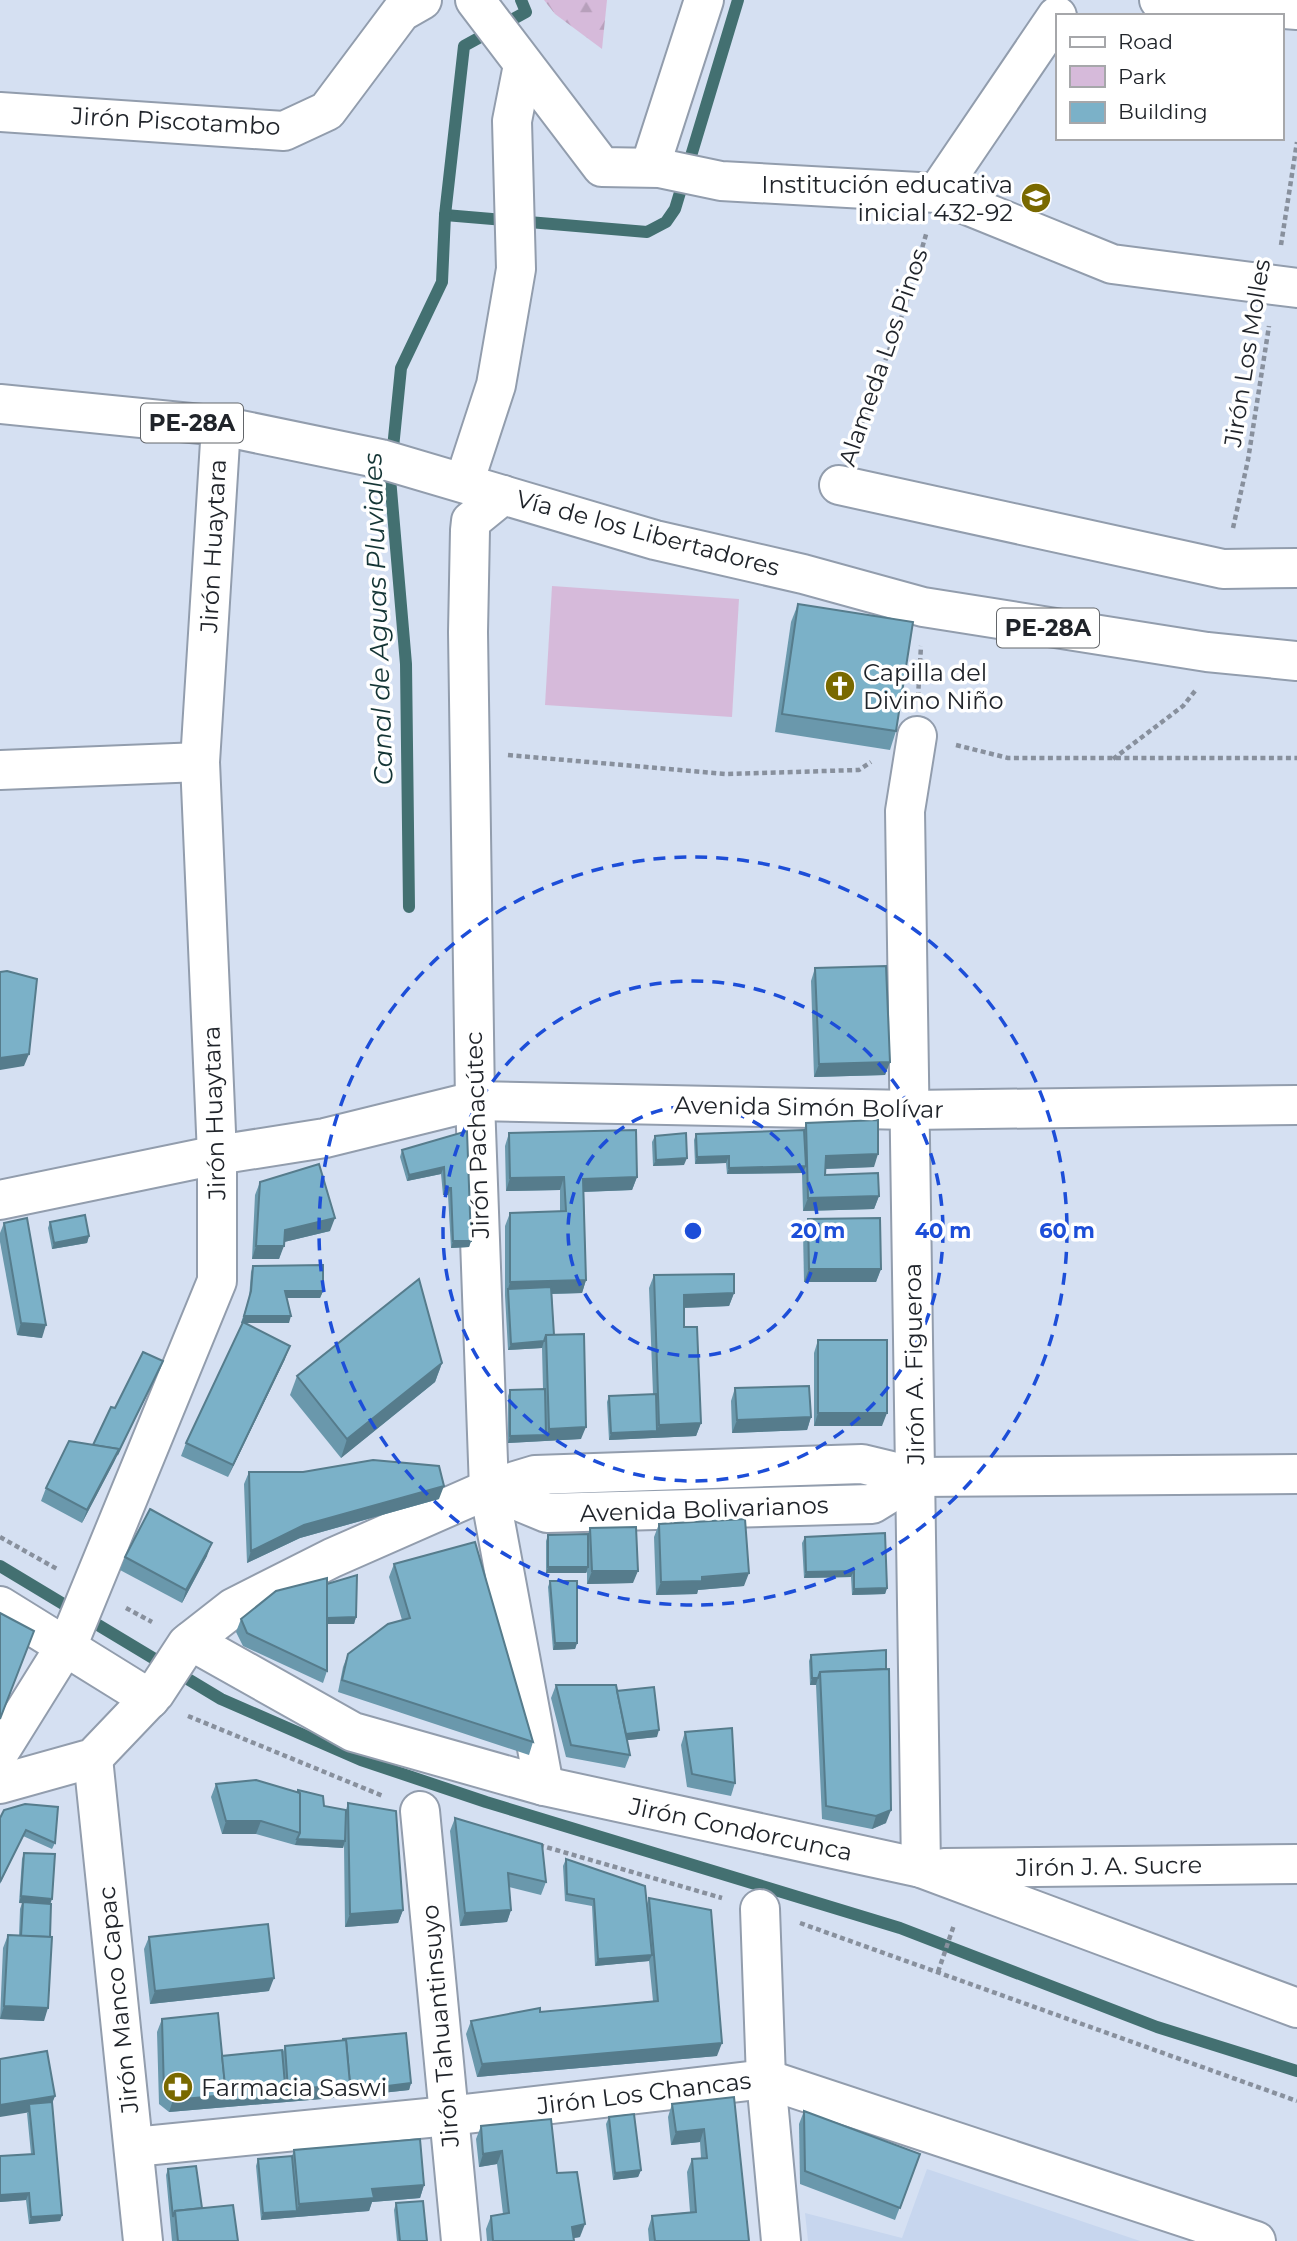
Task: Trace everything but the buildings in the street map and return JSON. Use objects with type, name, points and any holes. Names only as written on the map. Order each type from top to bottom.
[{"type":"main road","name":"Jirón Piscotambo","points":[[0,111],[284,131],[327,111],[401,12],[422,0]]},
{"type":"main road","points":[[475,0],[602,167],[655,167],[721,181],[937,193],[1112,264],[1286,287]]},
{"type":"main road","points":[[655,167],[704,0]]},
{"type":"main road","points":[[1159,0],[1297,10]]},
{"type":"main road","points":[[937,193],[1056,17]]},
{"type":"main road","points":[[464,484],[496,385],[516,269],[512,121],[518,58]]},
{"type":"main road","name":"Vía de los Libertadores","points":[[0,404],[221,426],[381,459],[655,540],[803,574],[923,607],[1227,654],[1297,661]]},
{"type":"main road","name":"Jirón Huaytara","points":[[0,1751],[69,1641],[92,1591],[217,1281],[217,1155],[201,762],[221,426]]},
{"type":"main road","name":"Alameda Los Pinos","points":[[839,485],[1223,569],[1297,568]]},
{"type":"main road","name":"Jirón Pachacútec","points":[[503,495],[471,521],[470,530],[468,632],[475,1101],[489,1489],[544,1786]]},
{"type":"main road","name":"Jirón A. Figueroa","points":[[917,736],[905,810],[921,1868]]},
{"type":"main road","points":[[0,770],[201,762]]},
{"type":"main road","name":"Avenida Simón Bolívar","points":[[0,1200],[217,1155],[325,1138],[475,1101],[910,1110],[1297,1105]]},
{"type":"main road","name":"Avenida Bolivarianos","points":[[93,1758],[152,1696],[189,1642],[233,1608],[332,1558],[489,1489],[535,1475],[862,1464],[916,1478],[1297,1474]]},
{"type":"main road","points":[[0,1606],[69,1641],[152,1696]]},
{"type":"main road","name":"Jirón Condorcunca","points":[[189,1642],[353,1732],[544,1786],[921,1868],[1297,2008]]},
{"type":"main road","points":[[0,1784],[93,1758]]},
{"type":"main road","name":"Jirón Manco Capac","points":[[93,1758],[143,2241]]},
{"type":"main road","name":"Jirón Tahuantinsuyo","points":[[420,1811],[461,2241]]},
{"type":"main road","name":"Jirón J. A. Sucre","points":[[921,1868],[1297,1864]]},
{"type":"main road","points":[[760,1909],[766,2079],[780,2241]]},
{"type":"main road","name":"Jirón Los Chancas","points":[[134,2147],[448,2116],[766,2079],[1256,2241]]},
{"type":"path","name":"Jirón Los Molles","points":[[1223,569],[1286,287],[1297,142]]},
{"type":"path","name":"Alameda Los Pinos","points":[[839,485],[905,307],[937,193]]},
{"type":"path","points":[[917,736],[923,607]]},
{"type":"path","points":[[1113,759],[1183,706],[1227,654]]},
{"type":"path","points":[[938,1972],[954,1924]]},
{"type":"shaded area","points":[[927,2169],[1140,2241],[808,2241],[805,2213],[902,2238]]},
{"type":"green space","points":[[544,0],[607,0],[602,49],[555,14]]},
{"type":"green space","points":[[552,586],[739,599],[732,717],[545,705]]},
{"type":"waterway","name":"Canal de Aguas Pluviales","points":[[409,907],[406,664],[390,478],[401,368],[442,282],[445,215],[464,46],[526,12],[521,0]]},
{"type":"waterway","points":[[445,215],[647,232],[666,222],[675,209],[738,0]]},
{"type":"waterway","points":[[0,1566],[221,1699],[361,1760],[486,1802],[900,1928],[1157,2027],[1297,2071]]},
{"type":"place","name":"Institución educativa inicial 432-92","points":[[1036,198]]},
{"type":"place","name":"Capilla del Divino Niño","points":[[840,686]]},
{"type":"place","name":"Farmacia Saswi","points":[[178,2087]]}]
